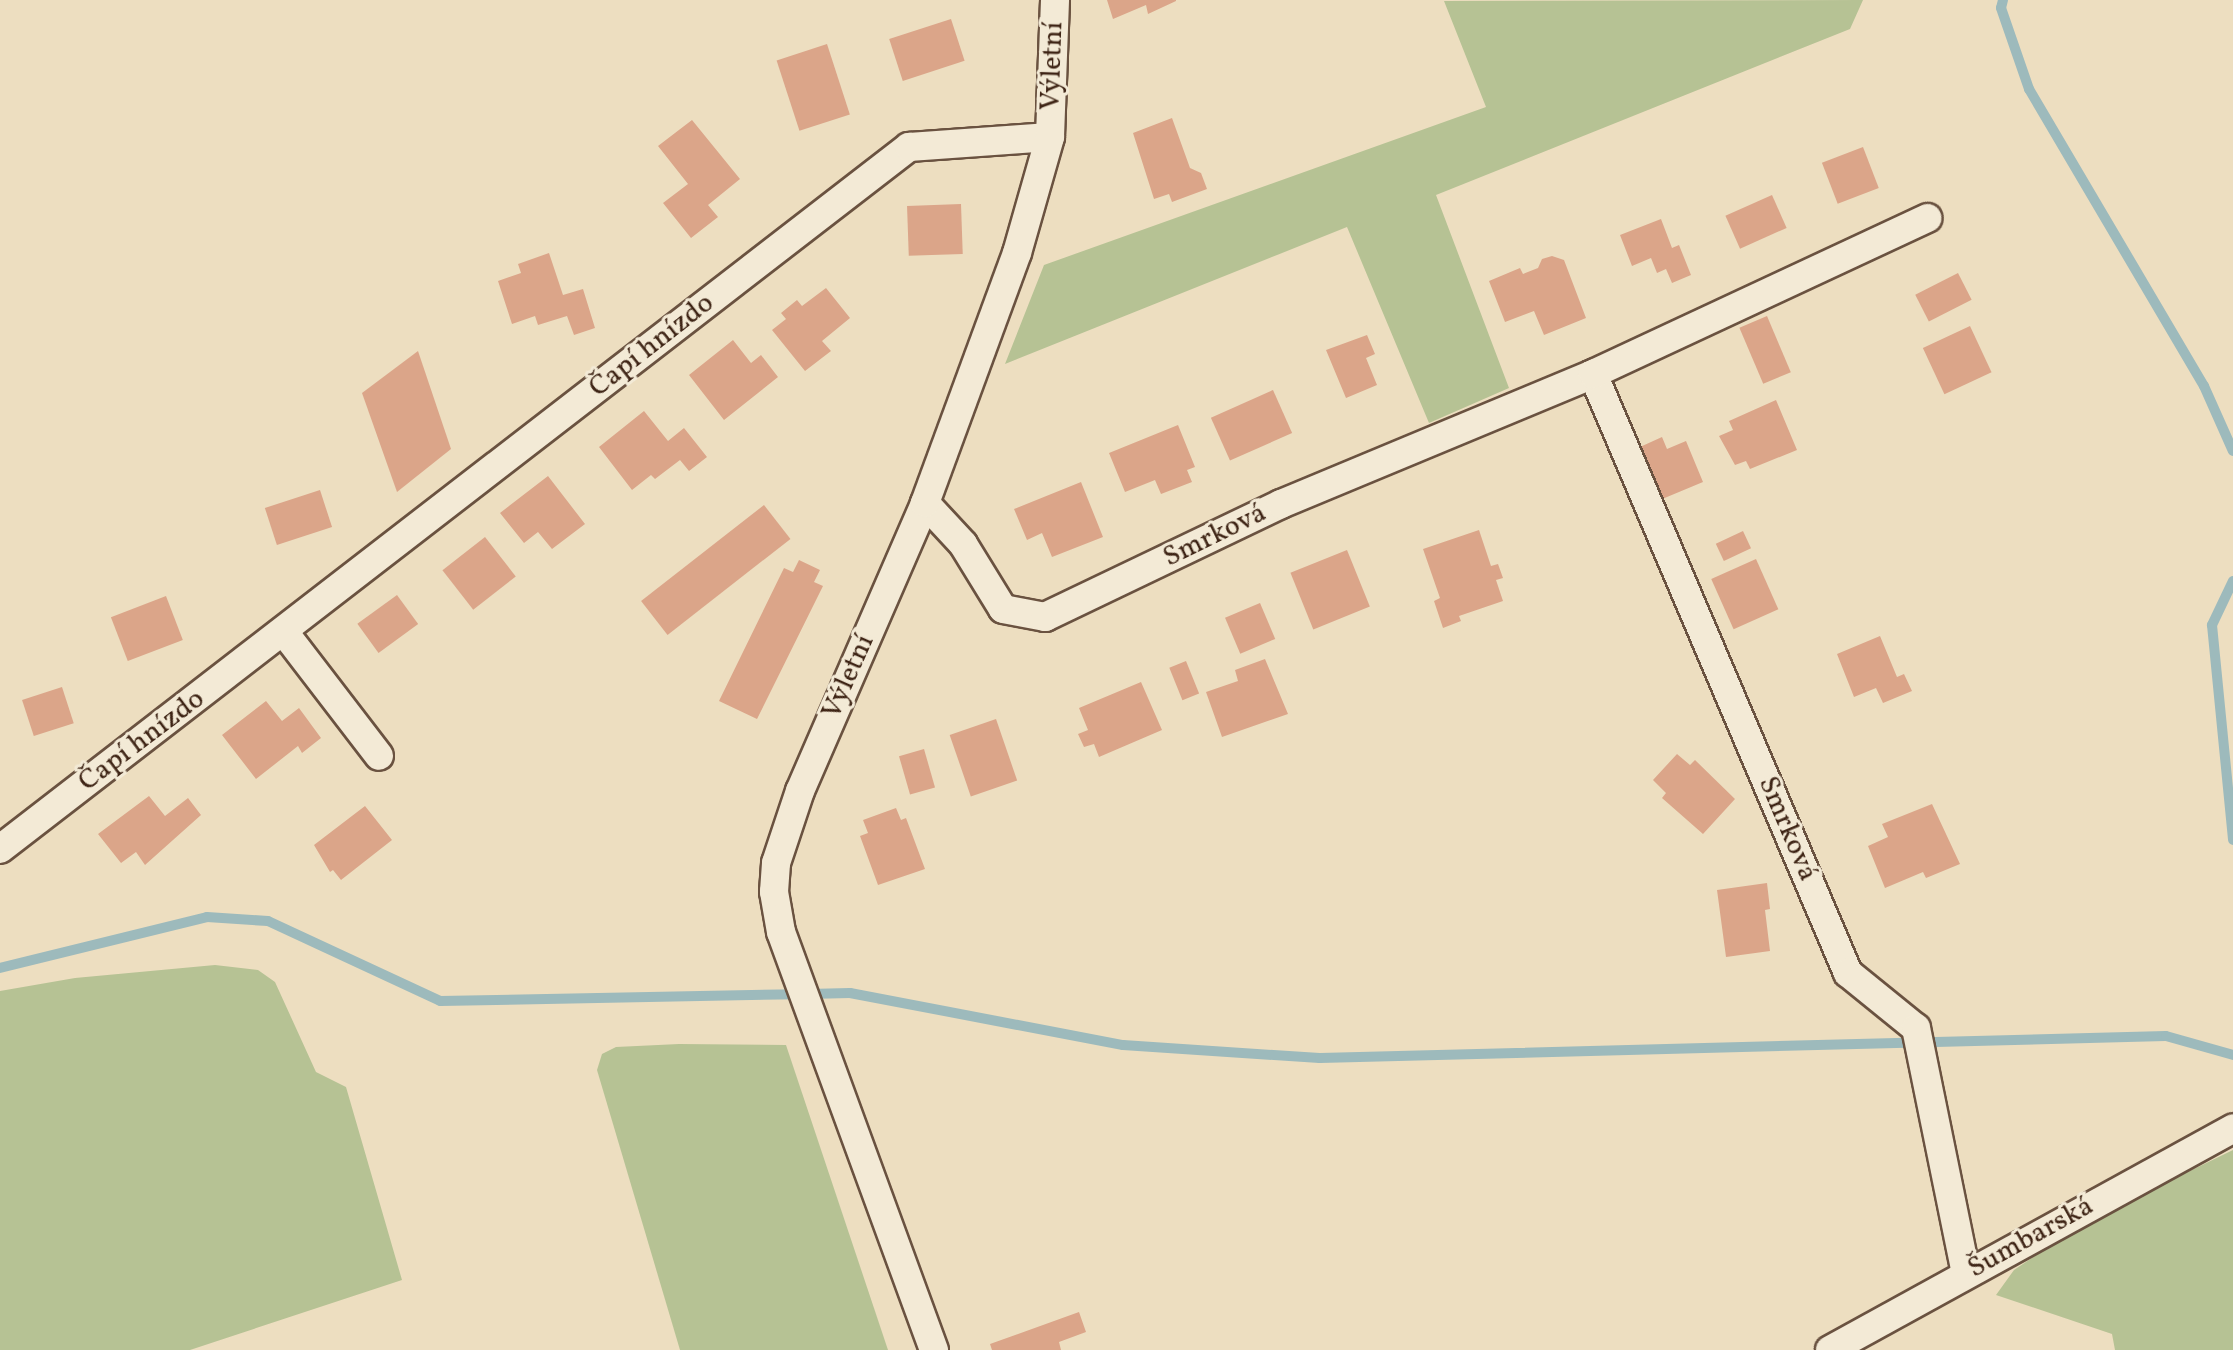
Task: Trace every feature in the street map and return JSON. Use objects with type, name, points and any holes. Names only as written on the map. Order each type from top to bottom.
[{"type":"street","name":"Výletní","points":[[934,1350],[781,932],[774,892],[776,863],[800,791],[925,503],[1017,253],[1050,137],[1055,0]]},
{"type":"street","name":"Čapí hnízdo","points":[[0,849],[909,147],[1050,137]]},
{"type":"street","name":"Smrková","points":[[925,503],[963,544],[1003,609],[1045,617],[1281,504],[1593,374],[1927,218]]},
{"type":"street","name":"Smrková","points":[[1593,374],[1848,973],[1916,1028],[1966,1273]]},
{"type":"street","points":[[284,632],[379,756]]},
{"type":"street","name":"Šumbarská","points":[[1830,1350],[2233,1128]]},
{"type":"green space","points":[[1863,0],[1850,29],[1436,195],[1509,388],[1429,423],[1347,227],[1005,364],[1044,265],[1486,107],[1444,1]]},
{"type":"green space","points":[[215,965],[258,970],[275,982],[316,1072],[346,1087],[402,1280],[190,1350],[0,1350],[0,991],[75,978]]},
{"type":"green space","points":[[786,1045],[888,1350],[680,1350],[597,1070],[602,1054],[616,1047]]},
{"type":"green space","points":[[2233,1150],[2233,1350],[2115,1350],[2112,1334],[1996,1295],[2014,1270],[2087,1221]]},
{"type":"building","points":[[1107,0],[1176,1],[1148,14],[1146,5],[1113,19]]},
{"type":"building","points":[[951,19],[965,61],[903,81],[889,39]]},
{"type":"building","points":[[827,44],[850,114],[799,131],[777,60]]},
{"type":"building","points":[[1172,118],[1190,168],[1201,173],[1207,189],[1172,202],[1169,194],[1154,199],[1133,133]]},
{"type":"building","points":[[692,120],[740,179],[708,205],[718,217],[691,238],[663,203],[688,184],[658,146]]},
{"type":"building","points":[[1863,147],[1879,188],[1838,204],[1822,163]]},
{"type":"building","points":[[1772,195],[1787,228],[1740,249],[1725,216]]},
{"type":"building","points":[[961,204],[963,254],[909,256],[907,206]]},
{"type":"building","points":[[1661,219],[1672,248],[1679,245],[1691,275],[1672,283],[1666,269],[1657,273],[1651,258],[1632,266],[1620,235]]},
{"type":"building","points":[[549,253],[563,295],[583,289],[595,328],[574,335],[567,316],[538,325],[535,316],[512,324],[498,281],[521,273],[518,264]]},
{"type":"building","points":[[1552,256],[1564,260],[1586,318],[1544,335],[1534,311],[1505,322],[1489,281],[1520,268],[1523,274],[1538,268],[1542,259]]},
{"type":"building","points":[[1958,273],[1972,300],[1929,322],[1915,295]]},
{"type":"building","points":[[826,288],[850,318],[822,341],[831,351],[805,371],[772,330],[786,319],[781,313],[797,300],[802,306]]},
{"type":"building","points":[[1767,316],[1791,372],[1763,384],[1739,328]]},
{"type":"building","points":[[1970,326],[1992,372],[1944,394],[1923,348]]},
{"type":"building","points":[[1367,335],[1375,354],[1366,358],[1377,385],[1346,398],[1326,350]]},
{"type":"building","points":[[733,340],[751,363],[761,355],[778,377],[724,420],[689,375]]},
{"type":"building","points":[[418,351],[451,449],[397,492],[362,393]]},
{"type":"building","points":[[1273,390],[1292,433],[1230,461],[1211,418]]},
{"type":"building","points":[[1776,400],[1797,450],[1750,469],[1746,461],[1735,465],[1719,436],[1733,430],[1729,421]]},
{"type":"building","points":[[644,411],[668,441],[684,428],[707,457],[689,471],[680,460],[655,479],[651,475],[632,490],[599,447]]},
{"type":"building","points":[[1178,425],[1195,467],[1187,470],[1192,482],[1161,494],[1155,480],[1125,492],[1109,453]]},
{"type":"building","points":[[1662,437],[1667,449],[1686,441],[1703,482],[1655,502],[1638,461],[1645,458],[1640,447]]},
{"type":"building","points":[[548,476],[585,524],[552,549],[538,532],[524,543],[500,513]]},
{"type":"building","points":[[1081,482],[1103,537],[1052,557],[1042,533],[1027,540],[1014,509]]},
{"type":"building","points":[[320,490],[332,527],[277,545],[265,508]]},
{"type":"building","points":[[764,505],[790,539],[668,635],[641,601]]},
{"type":"building","points":[[1479,530],[1491,566],[1498,564],[1503,578],[1496,580],[1503,601],[1459,616],[1461,621],[1443,628],[1434,601],[1440,598],[1423,549]]},
{"type":"building","points":[[1743,531],[1751,548],[1724,561],[1716,544]]},
{"type":"building","points":[[485,537],[516,576],[473,610],[442,570]]},
{"type":"building","points":[[1347,550],[1370,607],[1313,629],[1290,573]]},
{"type":"building","points":[[1756,559],[1778,609],[1734,629],[1711,579]]},
{"type":"building","points":[[799,560],[820,570],[814,582],[823,586],[757,719],[719,701],[784,568],[793,572]]},
{"type":"building","points":[[397,595],[418,624],[379,653],[357,624]]},
{"type":"building","points":[[166,596],[183,640],[128,661],[111,617]]},
{"type":"building","points":[[1260,603],[1275,639],[1240,654],[1225,618]]},
{"type":"building","points":[[1880,636],[1897,677],[1904,674],[1912,691],[1883,703],[1876,688],[1854,697],[1837,654]]},
{"type":"building","points":[[1265,659],[1288,714],[1222,737],[1206,692],[1238,681],[1235,670]]},
{"type":"building","points":[[1186,661],[1199,693],[1182,700],[1169,668]]},
{"type":"building","points":[[1141,682],[1162,730],[1099,757],[1094,744],[1084,747],[1078,734],[1088,730],[1079,708]]},
{"type":"building","points":[[62,687],[74,723],[34,736],[22,700]]},
{"type":"building","points":[[266,701],[282,721],[299,708],[321,738],[302,753],[298,746],[256,779],[222,735]]},
{"type":"building","points":[[996,719],[1017,780],[971,796],[950,735]]},
{"type":"building","points":[[924,749],[935,787],[910,795],[899,756]]},
{"type":"building","points":[[1677,754],[1690,765],[1695,760],[1735,799],[1703,834],[1662,798],[1666,793],[1653,780]]},
{"type":"building","points":[[149,796],[165,816],[188,798],[201,815],[145,865],[136,852],[121,863],[98,834]]},
{"type":"building","points":[[1932,804],[1960,864],[1926,878],[1923,872],[1885,888],[1868,846],[1888,837],[1882,824]]},
{"type":"building","points":[[365,806],[392,840],[341,880],[333,870],[330,872],[314,845]]},
{"type":"building","points":[[896,808],[901,820],[906,818],[925,869],[878,885],[860,836],[868,833],[863,820]]},
{"type":"building","points":[[1767,883],[1770,909],[1765,910],[1770,951],[1726,957],[1717,890]]},
{"type":"building","points":[[1079,1312],[1086,1332],[1059,1342],[1061,1350],[992,1350],[990,1344]]},
{"type":"waterway","points":[[2003,0],[2001,8],[2029,89],[2204,386],[2233,451]]},
{"type":"waterway","points":[[2233,581],[2212,625],[2233,840]]},
{"type":"waterway","points":[[0,968],[207,917],[268,921],[440,1001],[797,994]]},
{"type":"waterway","points":[[808,994],[850,993],[1123,1045],[1320,1058],[2166,1036],[2233,1055]]}]
